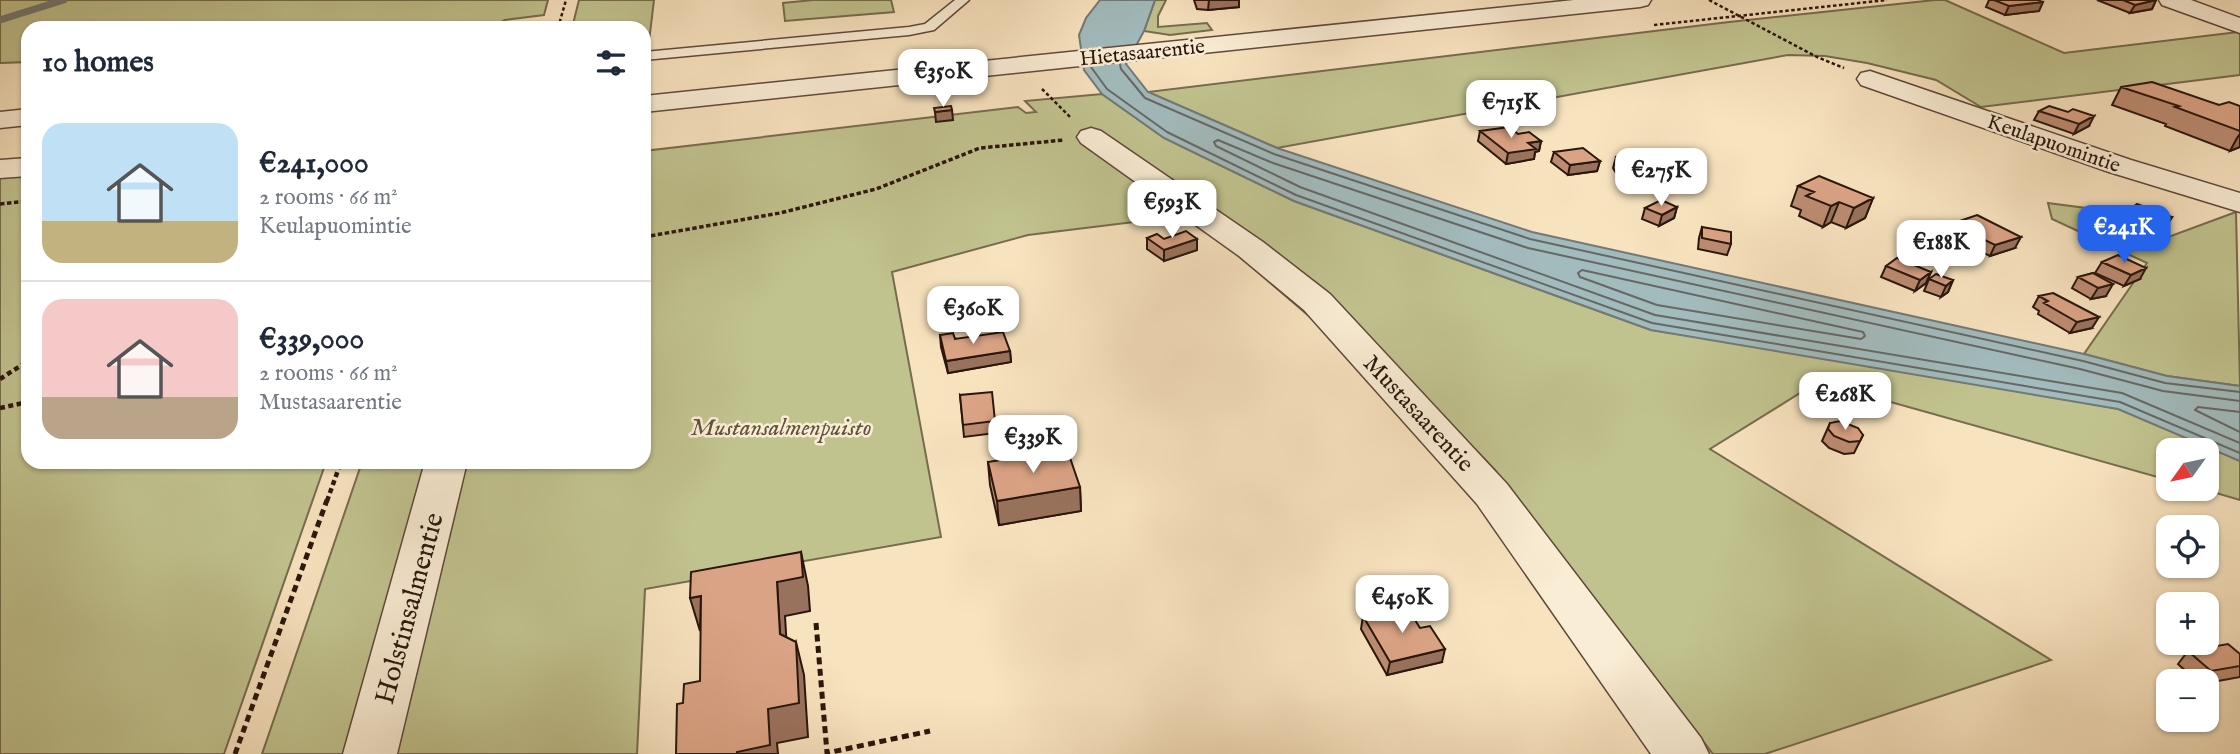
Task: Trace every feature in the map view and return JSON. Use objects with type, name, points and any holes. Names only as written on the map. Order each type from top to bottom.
[{"type":"street","name":"Hietasaarentie","points":[[651,103],[1640,0]]},
{"type":"street","points":[[2170,0],[2240,26]]},
{"type":"street","name":"Keulapuomintie","points":[[1871,79],[2120,166],[2240,203]]},
{"type":"street","points":[[0,120],[21,118]]},
{"type":"street","name":"Mustasaarentie","points":[[1091,137],[1251,249],[1317,302],[1492,494],[1682,754]]},
{"type":"street","points":[[0,169],[21,168]]},
{"type":"street","name":"Holstinsalmentie","points":[[370,754],[444,469]]},
{"type":"lane","points":[[651,55],[909,32],[929,27],[963,0]]},
{"type":"path","points":[[560,21],[566,0]]},
{"type":"path","points":[[1709,0],[1817,58],[1871,79]]},
{"type":"path","points":[[1042,89],[1091,137]]},
{"type":"path","points":[[651,236],[780,213],[876,189],[980,148],[1091,137]]},
{"type":"path","points":[[0,204],[21,202]]},
{"type":"path","points":[[0,379],[21,366]]},
{"type":"path","points":[[0,408],[21,404]]},
{"type":"path","points":[[235,754],[338,469]]},
{"type":"path","points":[[816,623],[827,753],[930,731]]},
{"type":"green space","points":[[0,0],[548,0],[544,15],[503,21],[21,21],[21,62],[0,63]]},
{"type":"green space","points":[[579,0],[654,0],[651,25],[651,21],[574,21]]},
{"type":"green space","points":[[813,0],[891,0],[894,12],[785,21],[783,3]]},
{"type":"green space","points":[[1155,0],[1166,0],[1158,16],[1158,27],[1207,23],[1212,30],[1170,35],[1144,31]]},
{"type":"green space","points":[[1945,0],[2064,53],[2238,32],[2240,75],[1981,107],[1936,80],[1867,63],[1825,56],[1788,55],[1277,148],[1148,92],[1729,22]]},
{"type":"green space","name":"Mustansalmenpuisto","points":[[1102,94],[1164,138],[1294,201],[1651,330],[1853,360],[2119,409],[2186,438],[2156,438],[2156,477],[1880,399],[1813,385],[1710,449],[2051,660],[1765,754],[1713,754],[1495,470],[1395,366],[1358,358],[1191,215],[1028,235],[892,272],[941,537],[645,589],[637,754],[397,754],[465,469],[651,469],[651,150],[1018,107],[1026,113],[1036,112],[1025,101]]},
{"type":"green space","points":[[21,175],[21,469],[324,469],[224,754],[0,754],[0,177]]},
{"type":"green space","points":[[2048,203],[2086,208],[2163,239],[2236,212],[2240,386],[2167,376],[2084,354],[2147,263],[2052,219]]},
{"type":"green space","name":"Mustansalmenpuisto","points":[[2219,452],[2240,461],[2240,500],[2219,494]]},
{"type":"green space","points":[[360,469],[425,469],[346,754],[262,754]]},
{"type":"water","points":[[1100,0],[1155,0],[1144,31],[1126,64],[1148,92],[1277,148],[1532,232],[2084,354],[2167,376],[2240,386],[2240,461],[2219,452],[2219,438],[2186,438],[2118,409],[1651,330],[1294,201],[1164,138],[1102,94],[1084,70],[1079,35],[1086,18]]},
{"type":"building","points":[[1994,0],[2037,0],[2043,2],[2009,6]]},
{"type":"building","points":[[2123,0],[2156,0],[2135,5]]},
{"type":"building","points":[[2152,82],[2219,105],[2229,102],[2240,106],[2240,131],[2175,107],[2179,106],[2121,87]]},
{"type":"building","points":[[951,106],[952,110],[935,112],[934,108]]},
{"type":"building","points":[[2049,106],[2068,112],[2073,109],[2094,116],[2079,124],[2039,111]]},
{"type":"building","points":[[1509,127],[1518,134],[1529,132],[1541,141],[1528,143],[1536,149],[1508,153],[1480,131]]},
{"type":"building","points":[[1583,148],[1600,161],[1570,165],[1554,152]]},
{"type":"building","points":[[1626,155],[1638,159],[1641,164],[1631,167],[1618,163],[1616,157]]},
{"type":"building","points":[[1819,176],[1873,198],[1854,208],[1839,202],[1831,206],[1806,196],[1814,192],[1798,186]]},
{"type":"building","points":[[1661,200],[1677,207],[1662,215],[1645,208]]},
{"type":"building","points":[[2137,204],[2172,217],[2164,223],[2128,211]]},
{"type":"building","points":[[1977,215],[2021,237],[1995,245],[1951,224]]},
{"type":"building","points":[[1702,227],[1731,232],[1731,244],[1702,238]]},
{"type":"building","points":[[1186,231],[1197,239],[1164,250],[1147,238],[1157,234],[1164,239]]},
{"type":"building","points":[[2118,255],[2146,268],[2131,275],[2102,262]]},
{"type":"building","points":[[1897,258],[1931,272],[1920,280],[1886,266]]},
{"type":"building","points":[[2093,273],[2113,284],[2098,288],[2078,277]]},
{"type":"building","points":[[1936,274],[1953,280],[1946,286],[1929,279]]},
{"type":"building","points":[[2053,293],[2099,317],[2077,322],[2044,303],[2048,301],[2039,296]]},
{"type":"building","points":[[1003,332],[1010,351],[946,361],[940,335],[953,333],[955,339]]},
{"type":"building","points":[[992,392],[995,421],[963,425],[960,395]]},
{"type":"building","points":[[1840,421],[1858,428],[1863,435],[1860,441],[1849,442],[1834,436],[1828,429],[1830,423]]},
{"type":"building","points":[[1067,449],[1080,487],[997,501],[988,462]]},
{"type":"building","points":[[801,552],[803,577],[777,582],[780,634],[796,642],[799,703],[768,709],[770,745],[737,754],[676,754],[677,704],[683,703],[684,684],[700,681],[701,596],[690,598],[691,572]]},
{"type":"building","points":[[1407,607],[1420,628],[1430,626],[1445,649],[1390,662],[1363,616]]},
{"type":"building","points":[[2228,644],[2240,654],[2240,666],[2209,669],[2193,655],[2219,655],[2219,646]]},
{"type":"waterway","points":[[0,20],[64,0]]}]
